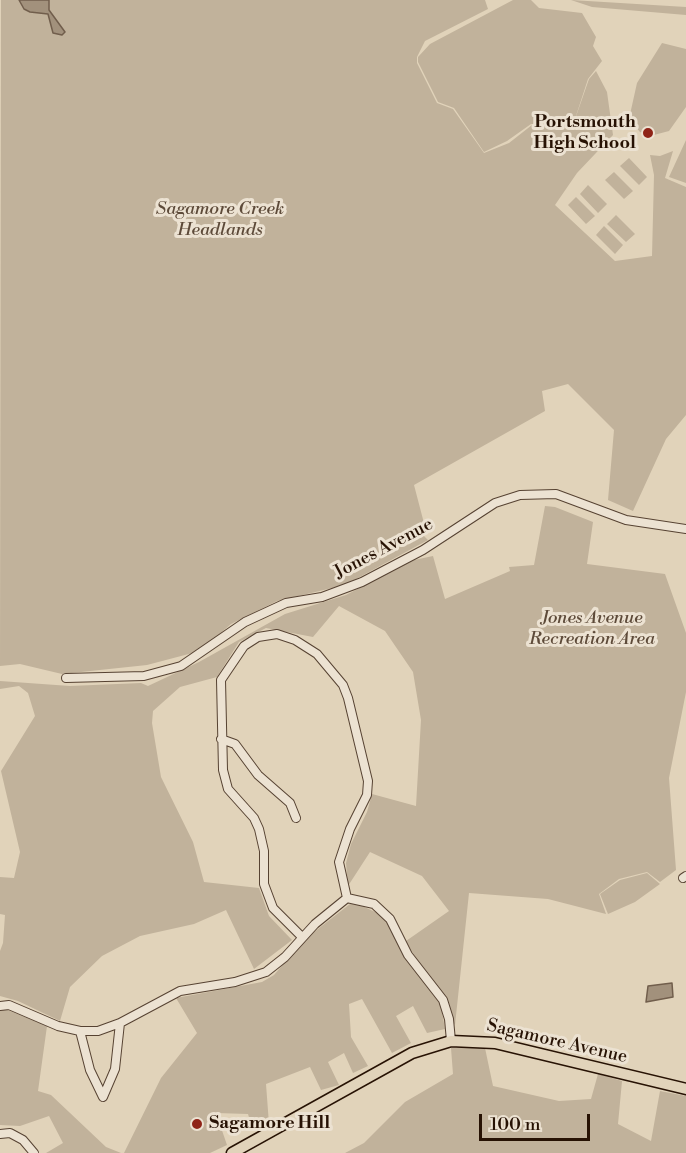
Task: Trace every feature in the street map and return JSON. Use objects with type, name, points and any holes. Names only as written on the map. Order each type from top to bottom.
[{"type":"main road","name":"Sagamore Avenue","points":[[232,1153],[412,1053],[451,1041],[495,1043],[686,1089]]},
{"type":"street","name":"Jones Avenue","points":[[66,678],[144,676],[181,666],[245,622],[286,603],[322,597],[362,582],[423,550],[495,503],[520,495],[556,494],[626,520],[686,529]]},
{"type":"street","points":[[302,937],[273,908],[264,884],[266,867],[261,835],[254,818],[228,789],[225,781],[220,739],[221,680],[244,646],[258,637],[277,634],[295,640],[317,654],[335,675],[348,699],[368,781],[367,795],[350,829],[339,862],[347,898]]},
{"type":"street","points":[[220,739],[235,744],[254,770],[290,803],[296,818]]},
{"type":"street","points":[[0,1006],[9,1005],[58,1026],[80,1031],[98,1030],[120,1023],[180,991],[235,982],[266,972],[347,898]]},
{"type":"street","points":[[347,898],[374,904],[390,919],[408,955],[443,1000],[449,1019],[451,1041]]},
{"type":"street","points":[[80,1031],[90,1070],[103,1097],[115,1069],[120,1023]]},
{"type":"street","points":[[0,1134],[10,1133],[23,1140],[34,1153]]},
{"type":"green space","name":"Sagamore Creek Headlands","points":[[1,0],[485,0],[488,9],[425,41],[417,57],[417,63],[437,103],[453,109],[484,153],[509,143],[532,125],[559,125],[531,124],[507,141],[484,152],[454,108],[438,102],[418,62],[418,57],[430,44],[513,0],[531,0],[539,8],[582,13],[596,37],[593,46],[602,61],[588,79],[573,125],[589,79],[596,71],[607,92],[613,135],[577,173],[555,205],[615,261],[652,256],[654,175],[650,155],[660,156],[673,151],[665,178],[686,187],[686,415],[666,439],[633,511],[608,500],[614,430],[568,384],[542,391],[545,411],[414,485],[425,527],[419,531],[428,540],[345,585],[277,601],[231,624],[200,651],[147,665],[62,674],[20,664],[0,666]]},
{"type":"green space","points":[[571,0],[686,7],[686,15],[592,7]]},
{"type":"green space","points":[[662,43],[686,49],[686,107],[669,131],[650,136],[640,132],[629,119],[637,83]]},
{"type":"green space","points":[[686,140],[686,183],[669,177]]},
{"type":"green space","points":[[629,158],[647,177],[639,185],[620,166]]},
{"type":"green space","points":[[614,172],[633,191],[624,199],[605,180]]},
{"type":"green space","points":[[588,185],[607,204],[598,213],[580,194]]},
{"type":"green space","points":[[576,197],[595,216],[586,224],[568,205]]},
{"type":"green space","points":[[616,215],[635,234],[626,242],[607,224]]},
{"type":"green space","points":[[604,226],[623,245],[615,254],[596,235]]},
{"type":"green space","name":"Jones Avenue Recreation Area","points":[[545,506],[555,507],[593,522],[587,564],[665,574],[686,633],[686,692],[669,778],[676,870],[660,882],[647,872],[619,879],[599,894],[606,914],[548,899],[469,893],[455,1025],[406,941],[449,911],[422,876],[370,852],[348,886],[346,863],[351,844],[367,812],[372,794],[416,806],[421,720],[413,672],[385,631],[339,606],[313,637],[266,628],[239,642],[217,677],[180,687],[153,711],[152,723],[161,777],[193,842],[204,882],[259,888],[269,916],[292,940],[254,969],[226,910],[194,924],[140,936],[102,956],[70,987],[60,1021],[18,1001],[0,996],[0,951],[3,943],[5,915],[0,914],[0,877],[14,878],[20,852],[1,771],[35,716],[28,693],[19,686],[0,689],[0,681],[70,686],[141,683],[148,686],[199,662],[285,614],[346,595],[414,560],[433,556],[445,599],[510,571],[509,567],[534,565]]},
{"type":"green space","points":[[647,873],[660,884],[635,902],[608,914],[600,894],[620,880]]},
{"type":"green space","points":[[350,904],[358,904],[386,917],[409,964],[440,1001],[445,1029],[427,1033],[413,1006],[396,1016],[411,1043],[392,1053],[362,999],[349,1004],[351,1037],[368,1066],[353,1073],[344,1053],[328,1062],[339,1085],[321,1090],[310,1067],[266,1084],[269,1124],[253,1131],[248,1114],[216,1113],[227,1145],[210,1153],[124,1153],[161,1078],[197,1033],[176,998],[262,982],[274,975],[305,939]]},
{"type":"green space","points":[[5,1009],[47,1026],[38,1091],[51,1095],[106,1147],[121,1153],[46,1153],[63,1143],[49,1116],[20,1126],[0,1125],[0,1011]]},
{"type":"green space","points":[[467,1046],[485,1048],[493,1086],[559,1101],[591,1099],[598,1074],[622,1081],[618,1124],[651,1141],[660,1091],[686,1096],[686,1153],[345,1153],[364,1143],[405,1102],[453,1074],[451,1048]]},
{"type":"shaded area","points":[[19,0],[49,0],[49,10],[65,32],[62,35],[53,33],[48,14],[30,12],[24,9]]},
{"type":"shaded area","points":[[672,983],[673,997],[646,1002],[648,986]]},
{"type":"place","name":"Portsmouth High School","points":[[648,133]]},
{"type":"place","name":"Sagamore Hill","points":[[197,1124]]}]
